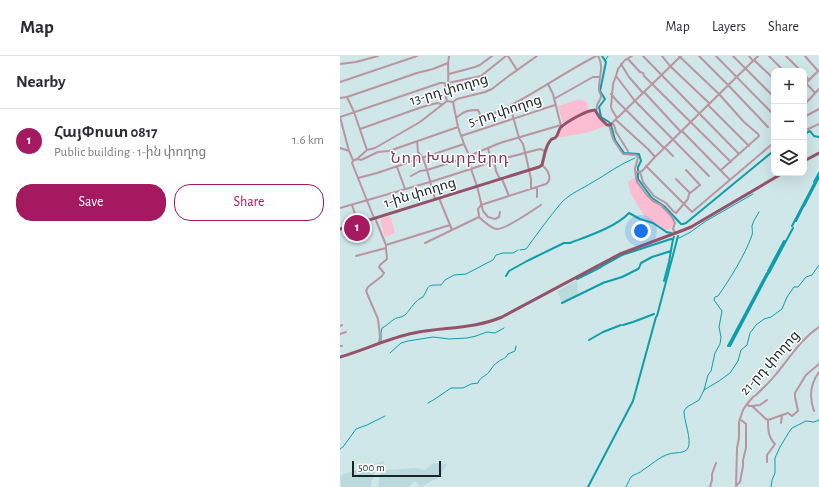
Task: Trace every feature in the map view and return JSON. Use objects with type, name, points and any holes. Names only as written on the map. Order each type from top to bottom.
[{"type":"main road","points":[[542,165],[550,141],[556,137],[561,126],[593,110],[596,111],[607,125],[611,124]]},
{"type":"main road","points":[[807,159],[819,153]]},
{"type":"main road","name":"1-ին փողոց","points":[[340,228],[542,165]]},
{"type":"main road","points":[[340,357],[408,334],[476,325],[491,321],[511,312],[620,254],[691,227],[778,176]]},
{"type":"street","points":[[340,64],[356,62],[378,56]]},
{"type":"street","points":[[340,82],[417,56]]},
{"type":"street","points":[[447,101],[444,90],[447,84],[449,56]]},
{"type":"street","points":[[448,74],[480,65],[492,56]]},
{"type":"street","points":[[380,344],[378,319],[366,291],[368,287],[384,274],[379,267],[387,259],[386,246],[352,163],[353,161],[340,117],[440,83],[447,84],[481,76],[507,56],[517,70]]},
{"type":"street","name":"13-րդ փողոց","points":[[360,129],[422,107],[437,103],[442,104],[447,101],[453,102],[485,92],[492,89],[537,56]]},
{"type":"street","points":[[457,117],[464,111],[478,110],[482,118],[497,113],[597,56],[602,63],[599,91],[601,96],[597,104],[596,111]]},
{"type":"street","points":[[632,56],[625,60],[618,69],[611,94],[611,107],[616,119],[655,157]]},
{"type":"street","points":[[643,56],[739,154]]},
{"type":"street","points":[[662,56],[749,146]]},
{"type":"street","points":[[611,124],[680,56],[759,136],[759,138],[721,170]]},
{"type":"street","points":[[699,56],[768,127]]},
{"type":"street","points":[[716,56],[771,113]]},
{"type":"street","points":[[733,56],[771,93]]},
{"type":"street","points":[[749,56],[771,76]]},
{"type":"street","points":[[636,172],[642,171],[758,56]]},
{"type":"street","points":[[769,56],[781,68]]},
{"type":"street","points":[[786,56],[798,68]]},
{"type":"street","points":[[805,56],[818,71],[809,80],[807,78]]},
{"type":"street","points":[[628,59],[731,162]]},
{"type":"street","points":[[340,98],[347,97],[448,63]]},
{"type":"street","points":[[621,64],[643,92],[730,180]]},
{"type":"street","points":[[616,76],[635,101],[709,176]]},
{"type":"street","name":"5-րդ փողոց","points":[[554,99],[593,77],[600,77]]},
{"type":"street","points":[[411,176],[420,171],[469,156],[500,143],[561,126],[553,94],[548,84]]},
{"type":"street","points":[[807,86],[815,93]]},
{"type":"street","points":[[807,101],[819,90]]},
{"type":"street","points":[[611,94],[673,156]]},
{"type":"street","points":[[347,97],[354,112],[367,150]]},
{"type":"street","points":[[453,102],[458,127],[469,156],[471,169],[483,211],[488,217],[491,218],[499,217],[500,212]]},
{"type":"street","points":[[353,161],[367,150],[375,148],[420,122],[442,104]]},
{"type":"street","name":"5-րդ փողոց","points":[[461,136],[555,105]]},
{"type":"street","points":[[510,106],[519,138],[523,144],[525,152],[531,179],[530,189]]},
{"type":"street","points":[[807,115],[819,109]]},
{"type":"street","points":[[611,124],[614,125],[616,132],[628,151]]},
{"type":"street","points":[[611,124],[613,139],[623,154],[636,155],[638,157],[635,169],[637,182],[647,195],[653,201],[661,205],[672,217],[675,223],[673,229],[675,234]]},
{"type":"street","points":[[807,130],[819,124]]},
{"type":"street","points":[[357,159],[361,160],[376,153],[389,151],[458,127]]},
{"type":"street","points":[[417,141],[418,152],[423,158],[430,182],[452,230]]},
{"type":"street","name":"5-րդ փողոց","points":[[358,178],[397,167],[464,144]]},
{"type":"street","points":[[646,166],[692,212],[771,145]]},
{"type":"street","points":[[340,148],[349,151]]},
{"type":"street","points":[[488,148],[490,156],[494,161],[496,171],[509,196]]},
{"type":"street","points":[[340,208],[525,152],[540,149],[546,151]]},
{"type":"street","points":[[541,205],[500,229],[494,228],[481,220],[479,217],[478,209],[481,204],[546,184],[550,179],[548,172],[542,165]]},
{"type":"street","points":[[397,167],[405,189]]},
{"type":"street","points":[[640,172],[643,182],[650,192],[657,199],[666,203],[676,213],[688,199],[690,193],[700,184],[686,170]]},
{"type":"street","points":[[676,179],[690,193]]},
{"type":"street","points":[[537,187],[537,197]]},
{"type":"street","points":[[352,205],[358,223]]},
{"type":"street","points":[[425,243],[479,217]]},
{"type":"street","points":[[356,256],[450,225]]},
{"type":"street","name":"21-րդ փողոց","points":[[736,486],[739,425],[743,410],[809,335],[819,327]]},
{"type":"street","points":[[340,334],[346,332]]},
{"type":"street","points":[[768,420],[788,413],[792,416],[798,411],[795,393],[806,375],[819,364]]},
{"type":"street","points":[[814,411],[812,406],[811,390],[815,378],[819,372]]},
{"type":"street","points":[[752,406],[760,405],[767,400]]},
{"type":"street","points":[[747,404],[752,406],[768,420]]},
{"type":"street","points":[[781,423],[782,415]]},
{"type":"street","points":[[736,486],[740,482],[746,443],[746,424],[740,420]]},
{"type":"street","points":[[767,462],[767,456],[775,444],[769,435],[768,420]]},
{"type":"street","points":[[710,487],[712,474],[716,463]]},
{"type":"shaded area","points":[[580,99],[588,103],[588,110],[595,110],[599,119],[606,126],[586,133],[556,138],[560,130],[564,127],[558,106]]},
{"type":"shaded area","points":[[635,177],[653,201],[661,205],[670,215],[674,222],[673,227],[665,231],[649,221],[643,214],[630,192],[628,182]]},
{"type":"shaded area","points":[[390,216],[395,233],[385,237],[380,219]]},
{"type":"shaded area","points":[[577,280],[578,295],[562,302],[557,291]]},
{"type":"shaded area","points":[[384,461],[384,469],[374,473],[370,487],[341,487],[340,477],[344,474]]},
{"type":"shaded area","points":[[434,463],[447,464],[439,477],[421,487],[415,481],[408,487],[378,487],[380,474],[385,470],[416,468],[425,470]]},
{"type":"waterway","points":[[602,56],[606,62],[600,91],[605,99],[599,107],[601,117],[611,125],[615,140],[624,153],[639,154],[641,161],[638,167],[638,179],[652,198],[664,206],[681,224],[686,223],[771,153]]},
{"type":"waterway","points":[[605,61],[608,56]]},
{"type":"waterway","points":[[807,133],[810,131],[814,136],[819,137]]},
{"type":"waterway","points":[[520,250],[526,249],[565,199],[629,160],[635,158]]},
{"type":"waterway","points":[[814,182],[819,173]]},
{"type":"waterway","points":[[804,206],[819,177]]},
{"type":"waterway","points":[[792,226],[814,184]]},
{"type":"waterway","points":[[679,238],[753,194]]},
{"type":"waterway","points":[[796,221],[803,207]]},
{"type":"waterway","points":[[626,487],[632,476],[658,459],[665,455],[685,451],[688,448],[689,440],[684,411],[687,407],[699,400],[704,390],[708,375],[711,371],[715,353],[720,344],[721,337],[719,327],[722,311],[714,300],[741,259],[752,235],[754,220],[759,212]]},
{"type":"waterway","points":[[506,276],[509,271],[527,261],[564,243],[570,243],[601,231],[617,223],[629,213],[640,219],[653,223],[665,231]]},
{"type":"waterway","points":[[769,273],[793,228]]},
{"type":"waterway","points":[[666,232],[671,233]]},
{"type":"waterway","points":[[657,316],[678,236]]},
{"type":"waterway","points":[[664,281],[674,237]]},
{"type":"waterway","points":[[602,266],[622,255],[673,239]]},
{"type":"waterway","points":[[768,271],[784,241]]},
{"type":"waterway","points":[[381,341],[382,328],[394,319],[405,315],[415,302],[423,297],[429,286],[441,285],[445,280],[454,275],[466,274],[493,260],[496,255],[513,253],[518,250]]},
{"type":"waterway","points":[[606,282],[622,277],[638,269],[641,263],[652,257],[671,251]]},
{"type":"waterway","points":[[704,390],[730,373],[738,361],[741,350],[747,345],[750,333],[756,325],[782,309],[787,297],[794,287],[798,287],[806,277],[812,275],[819,265]]},
{"type":"waterway","points":[[577,279],[601,267]]},
{"type":"waterway","points":[[728,346],[767,273]]},
{"type":"waterway","points":[[730,346],[768,274]]},
{"type":"waterway","points":[[562,303],[605,282]]},
{"type":"waterway","points":[[623,325],[654,314]]},
{"type":"waterway","points":[[588,487],[633,401],[656,317]]},
{"type":"waterway","points":[[589,340],[603,332],[621,325]]},
{"type":"waterway","points":[[390,353],[401,343],[408,341],[433,337],[449,339],[467,338],[487,332],[495,333],[504,328]]},
{"type":"waterway","points":[[428,403],[451,388],[463,388],[471,384],[478,383],[495,364],[508,354],[515,351],[516,346]]},
{"type":"waterway","points":[[340,449],[356,429],[385,416]]},
{"type":"waterway","points":[[771,487],[775,473],[775,458],[789,432],[792,428],[806,421],[814,422],[819,420]]},
{"type":"place","name":"ՀայՓոստ 0817","points":[[357,228]]},
{"type":"district","name":"Նոր Խարբերդ","points":[[450,158]]}]
